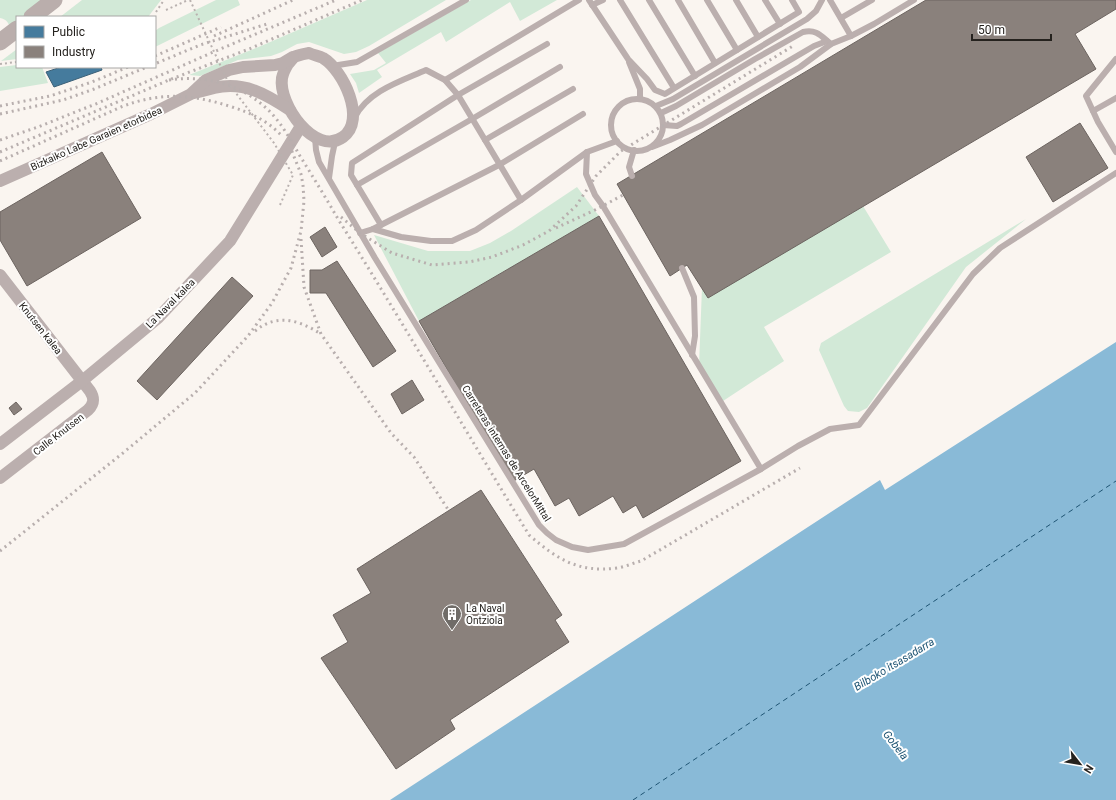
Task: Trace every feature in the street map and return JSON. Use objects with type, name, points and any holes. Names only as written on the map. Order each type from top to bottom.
[{"type":"street","points":[[33,16],[54,0]]},
{"type":"street","points":[[191,94],[206,80],[229,70],[243,67],[275,65],[283,63],[293,58],[309,53],[324,58],[336,71],[348,89],[353,107],[353,122],[346,135],[335,142],[325,141],[316,137],[301,126],[290,111],[283,95],[282,79],[284,70],[293,58]]},
{"type":"street","points":[[191,94],[215,88],[246,88],[263,93],[290,111]]},
{"type":"street","name":"Bizkaiko Labe Garaien etorbidea","points":[[0,181],[151,114],[191,94]]},
{"type":"street","name":"La Naval kalea","points":[[0,444],[82,381],[158,318],[230,242],[301,126]]},
{"type":"street","name":"Knutsen kalea","points":[[0,275],[82,381]]},
{"type":"street","name":"Calle Knutsen","points":[[0,478],[92,406],[94,401],[93,396],[82,381]]},
{"type":"lane","points":[[331,66],[357,62],[466,0]]},
{"type":"lane","points":[[445,80],[579,0]]},
{"type":"lane","points":[[604,0],[591,3],[628,59],[655,90],[665,94],[799,12],[792,0]]},
{"type":"lane","points":[[620,0],[674,88]]},
{"type":"lane","points":[[649,0],[695,76]]},
{"type":"lane","points":[[678,0],[716,63]]},
{"type":"lane","points":[[707,0],[737,50]]},
{"type":"lane","points":[[736,0],[758,37]]},
{"type":"lane","points":[[765,0],[780,24]]},
{"type":"lane","points":[[656,106],[673,99],[807,19],[816,11],[822,0]]},
{"type":"lane","points":[[830,0],[851,36]]},
{"type":"lane","points":[[840,18],[872,0]]},
{"type":"lane","points":[[663,125],[676,126],[681,124],[814,46],[851,36],[914,0]]},
{"type":"lane","points":[[661,113],[676,106],[803,32],[811,30],[816,32],[829,43]]},
{"type":"lane","points":[[652,147],[660,137],[663,125],[661,113],[656,106],[640,98],[625,102],[616,108],[612,119],[612,131],[617,141],[629,150],[641,151],[652,147],[702,125],[800,67],[829,43]]},
{"type":"lane","points":[[381,225],[351,175],[352,163],[458,96],[547,44]]},
{"type":"lane","points":[[628,59],[640,89],[640,98]]},
{"type":"lane","points":[[1116,59],[1086,96],[1116,152]]},
{"type":"lane","points":[[357,185],[560,67]]},
{"type":"lane","points":[[353,122],[359,109],[377,92],[426,70],[445,80],[458,96],[521,200]]},
{"type":"lane","points":[[485,140],[573,89]]},
{"type":"lane","points":[[1093,111],[1116,98]]},
{"type":"lane","points":[[360,233],[373,229],[499,165],[583,114]]},
{"type":"lane","name":"Carreteras internas de ArcelorMittal","points":[[316,137],[316,150],[320,162],[360,233],[539,525],[556,540],[572,547],[588,550],[624,544],[761,469],[798,446],[830,429],[859,425],[973,274],[1000,248],[1116,174]]},
{"type":"lane","points":[[373,229],[401,237],[431,241],[452,241],[476,230],[521,200],[587,152],[617,141]]},
{"type":"lane","points":[[329,178],[335,142]]},
{"type":"lane","points":[[632,176],[629,167],[634,150]]},
{"type":"lane","points":[[587,152],[586,174],[595,196],[603,206],[761,469]]},
{"type":"lane","points":[[682,268],[694,297],[695,336],[692,355]]},
{"type":"path","points":[[156,12],[164,0]]},
{"type":"path","points":[[166,10],[189,0],[229,84],[274,143],[293,175],[280,205]]},
{"type":"path","points":[[0,64],[16,62]]},
{"type":"green space","points":[[0,0],[46,0],[24,16],[16,16],[16,23],[10,27],[4,19],[0,18]]},
{"type":"green space","points":[[82,0],[161,0],[149,16],[61,16]]},
{"type":"green space","points":[[216,0],[238,0],[240,5],[156,47],[156,30]]},
{"type":"green space","points":[[367,0],[446,0],[369,46],[356,52],[344,54],[309,42],[297,44],[271,56],[238,60],[200,76],[189,75],[261,46]]},
{"type":"green space","points":[[471,0],[557,0],[520,21],[510,2],[446,42],[441,32],[377,70],[382,77],[359,93],[356,83],[350,74],[374,70],[386,63],[378,53]]},
{"type":"green space","points":[[16,50],[16,59],[1,61]]},
{"type":"green space","points":[[16,65],[16,68],[42,68],[48,83],[0,91],[0,67]]},
{"type":"green space","points":[[577,187],[599,216],[419,321],[374,235],[428,251],[470,251],[490,243],[511,231]]},
{"type":"green space","points":[[863,206],[891,252],[764,327],[784,361],[723,401],[699,366],[702,287]]},
{"type":"green space","points":[[1026,219],[966,267],[867,408],[859,412],[848,411],[844,406],[819,350],[821,343]]},
{"type":"water","points":[[1116,342],[1116,800],[390,800],[880,480],[885,490]]},
{"type":"building: Public","points":[[58,68],[101,68],[102,70],[54,87],[46,72]]},
{"type":"building: Industry","points":[[926,0],[1116,0],[1116,9],[1075,34],[1096,69],[708,298],[687,265],[670,276],[617,184]]},
{"type":"building: Industry","points":[[1080,123],[1108,168],[1053,202],[1026,157]]},
{"type":"building: Industry","points":[[102,152],[141,218],[27,286],[0,240],[0,212]]},
{"type":"building: Industry","points":[[599,216],[741,461],[643,518],[636,505],[623,513],[613,496],[579,516],[569,498],[555,506],[534,469],[512,482],[419,321]]},
{"type":"building: Industry","points":[[325,227],[337,247],[322,257],[310,237]]},
{"type":"building: Industry","points":[[337,261],[396,351],[373,367],[326,293],[310,293],[310,270],[322,270]]},
{"type":"building: Industry","points":[[232,277],[253,296],[157,400],[137,381]]},
{"type":"building: Industry","points":[[412,380],[424,400],[402,414],[391,394]]},
{"type":"building: Industry","points":[[16,402],[22,409],[14,415],[9,408]]},
{"type":"building: Industry","name":"La Naval Ontziola","points":[[481,490],[562,615],[555,620],[569,642],[450,720],[455,729],[396,769],[321,658],[348,642],[333,615],[371,593],[357,569]]},
{"type":"ferry route","points":[[633,800],[1116,481]]},
{"type":"railway","points":[[214,36],[293,0]]},
{"type":"railway","points":[[0,140],[38,127],[98,103],[336,0]]},
{"type":"railway","points":[[0,152],[169,80],[249,49],[362,0]]},
{"type":"railway","points":[[157,63],[200,45],[267,24]]},
{"type":"railway","points":[[156,56],[221,27]]},
{"type":"railway","points":[[341,217],[360,233],[392,253],[432,265],[469,262],[492,257],[523,245],[549,231],[576,206],[596,176],[621,151],[793,46]]},
{"type":"railway","points":[[0,106],[50,96],[92,82],[126,68]]},
{"type":"railway","points":[[0,114],[63,100],[145,68]]},
{"type":"railway","points":[[169,80],[208,80],[232,87],[255,99],[265,107],[280,124],[529,535],[549,551],[569,562],[579,566],[591,568],[603,569],[620,567],[641,561],[800,468]]},
{"type":"railway","points":[[0,161],[121,107],[135,102],[162,97],[188,97],[229,106],[244,111],[265,122],[283,137]]},
{"type":"railway","points":[[0,551],[123,453],[195,393],[248,336],[272,303],[291,268],[301,231],[304,201],[303,185],[301,174],[291,149]]},
{"type":"railway","points":[[556,228],[623,195]]},
{"type":"railway","points":[[301,239],[304,287],[321,334],[391,433],[414,457],[449,511]]},
{"type":"railway","points":[[255,331],[263,325],[280,320],[288,320],[304,325],[321,334]]},
{"type":"place","name":"La Naval Ontziola","points":[[452,631]]},
{"type":"water label","name":"Bilboko itsasadarra","points":[[894,664]]},
{"type":"water label","name":"Gobela","points":[[896,745]]}]
